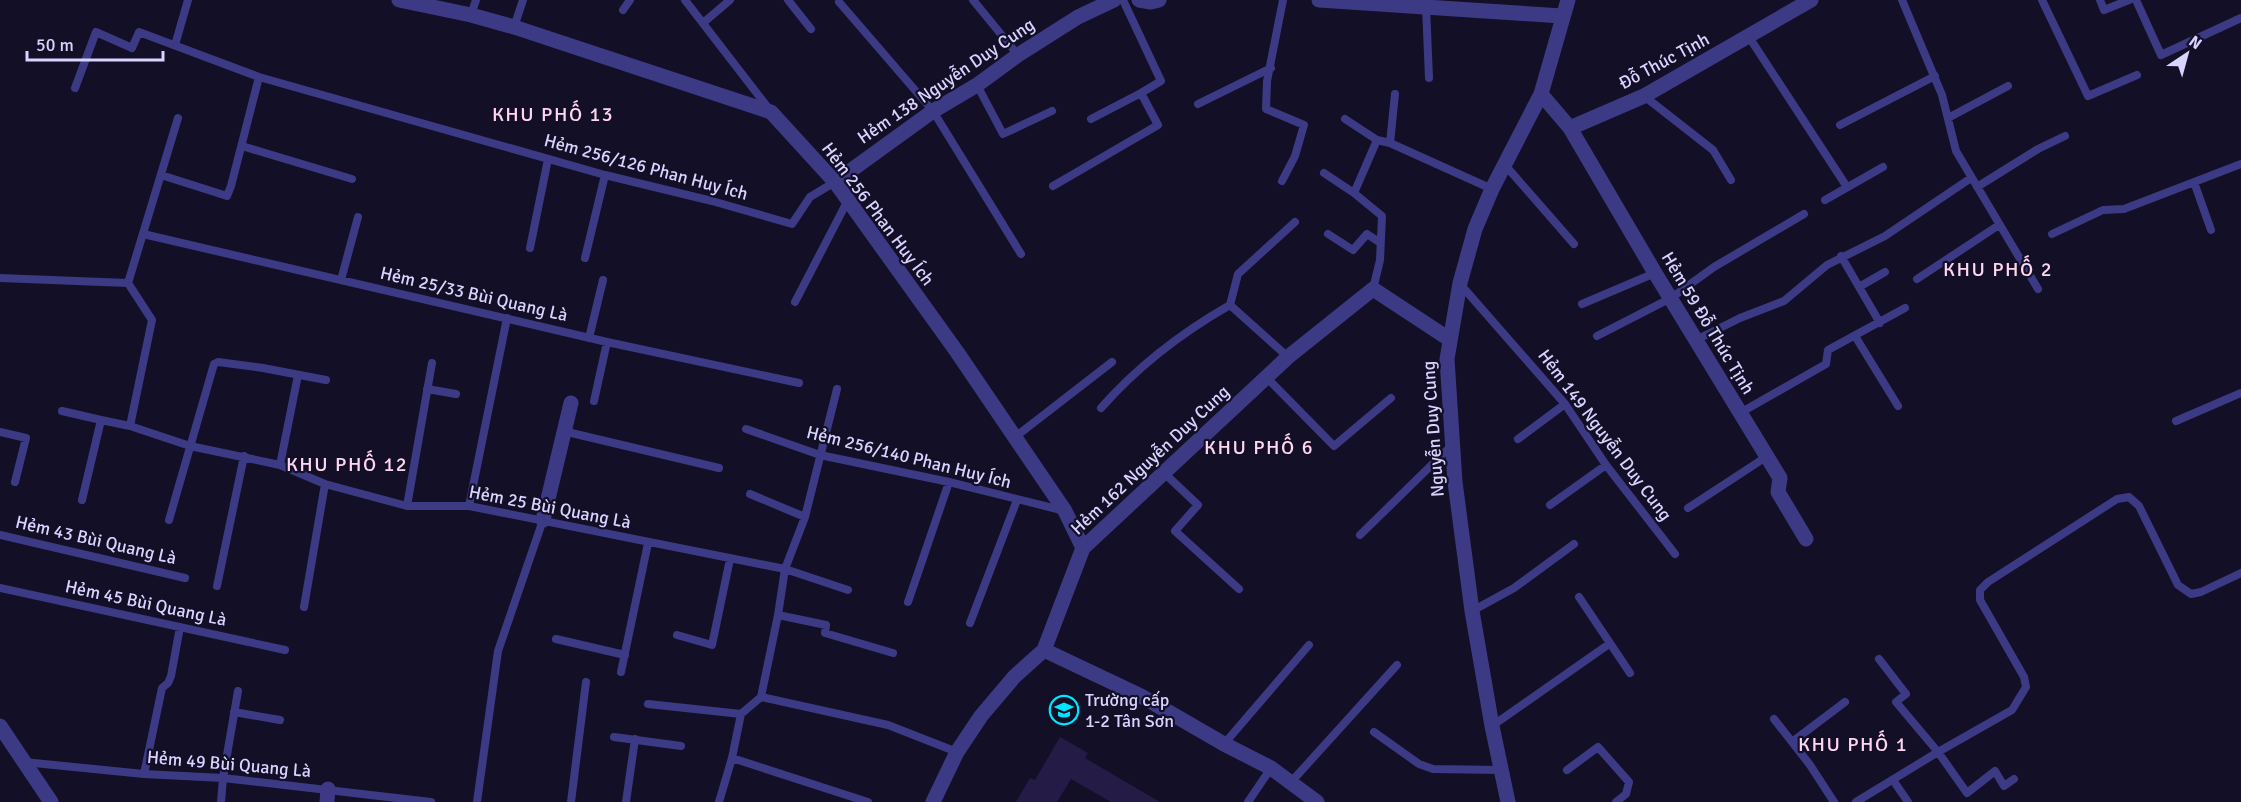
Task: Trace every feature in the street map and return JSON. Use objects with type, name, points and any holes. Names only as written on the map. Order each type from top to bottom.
[{"type":"street","name":"Hẻm 256 Phan Huy Ích","points":[[399,0],[474,7],[514,27],[771,112],[835,182],[848,200],[1065,511],[1083,548]]},
{"type":"street","name":"Hẻm 138 Nguyễn Duy Cung","points":[[835,182],[933,111],[977,85],[1018,55],[1078,17],[1114,0]]},
{"type":"street","points":[[1139,0],[1150,2],[1159,0]]},
{"type":"street","points":[[1319,0],[1562,16]]},
{"type":"street","name":"Nguyễn Duy Cung","points":[[1509,802],[1492,726],[1473,611],[1455,482],[1446,372],[1449,339],[1460,283],[1475,229],[1492,189],[1541,94],[1568,0]]},
{"type":"street","name":"Đỗ Thúc Tịnh","points":[[1570,128],[1644,96],[1811,0]]},
{"type":"street","points":[[1541,94],[1570,128]]},
{"type":"street","name":"Hẻm 59 Đỗ Thúc Tịnh","points":[[1570,128],[1780,478],[1779,492],[1806,539]]},
{"type":"street","points":[[1373,289],[1449,339]]},
{"type":"street","name":"Hẻm 162 Nguyễn Duy Cung","points":[[933,802],[957,752],[981,716],[1008,685],[1044,650],[1083,548],[1120,516],[1163,472],[1288,357],[1373,289]]},
{"type":"street","points":[[543,520],[571,403]]},
{"type":"street","points":[[1044,650],[1141,696],[1271,768],[1292,781],[1317,802]]},
{"type":"street","points":[[0,726],[51,802]]},
{"type":"lane","points":[[175,45],[188,0]]},
{"type":"lane","points":[[514,27],[524,0]]},
{"type":"lane","points":[[624,10],[630,0]]},
{"type":"lane","points":[[685,0],[771,112]]},
{"type":"lane","points":[[703,23],[730,0]]},
{"type":"lane","points":[[788,0],[811,29]]},
{"type":"lane","points":[[973,0],[1018,55]]},
{"type":"lane","points":[[1091,119],[1161,81],[1123,0]]},
{"type":"lane","points":[[1282,181],[1295,156],[1304,125],[1266,109],[1267,81],[1283,0]]},
{"type":"lane","points":[[1902,0],[1935,76],[1956,151],[2038,289]]},
{"type":"lane","points":[[2042,0],[2088,96],[2137,75]]},
{"type":"lane","points":[[2100,0],[2104,9],[2129,0]]},
{"type":"lane","points":[[2136,0],[2161,55],[2241,18]]},
{"type":"lane","points":[[839,2],[933,111],[1021,254]]},
{"type":"lane","points":[[1426,7],[1429,78]]},
{"type":"lane","name":"Hẻm 256/126 Phan Huy Ích","points":[[75,88],[96,32],[132,48],[139,32],[259,77],[605,175],[712,201],[792,224],[810,197],[835,182]]},
{"type":"lane","points":[[1749,37],[1847,187]]},
{"type":"lane","points":[[1198,104],[1271,68]]},
{"type":"lane","points":[[1840,125],[1935,76]]},
{"type":"lane","points":[[161,175],[227,196],[259,77]]},
{"type":"lane","points":[[977,85],[1003,134],[1052,111]]},
{"type":"lane","points":[[1948,118],[2008,86]]},
{"type":"lane","points":[[1053,186],[1158,125],[1141,93]]},
{"type":"lane","points":[[1390,143],[1395,94]]},
{"type":"lane","points":[[1644,96],[1713,150],[1731,180]]},
{"type":"lane","points":[[130,426],[152,320],[128,283],[178,118]]},
{"type":"lane","points":[[1345,119],[1377,140],[1390,143],[1492,189]]},
{"type":"lane","points":[[1977,187],[2038,149],[2065,136]]},
{"type":"lane","points":[[1353,193],[1377,140]]},
{"type":"lane","points":[[242,146],[352,179]]},
{"type":"lane","points":[[530,248],[548,159]]},
{"type":"lane","points":[[2052,234],[2103,210],[2124,209],[2241,164]]},
{"type":"lane","points":[[1505,165],[1574,244]]},
{"type":"lane","points":[[1825,200],[1883,167]]},
{"type":"lane","points":[[1324,173],[1382,216],[1379,242],[1380,260],[1373,289]]},
{"type":"lane","points":[[585,258],[605,175]]},
{"type":"lane","points":[[1696,340],[1740,318],[1784,301],[1827,265],[1885,236],[1971,178]]},
{"type":"lane","points":[[2193,182],[2211,230]]},
{"type":"lane","points":[[795,303],[848,200]]},
{"type":"lane","points":[[1596,336],[1671,298],[1714,267],[1804,214]]},
{"type":"lane","points":[[341,280],[358,217]]},
{"type":"lane","points":[[1101,408],[1135,371],[1194,325],[1230,305],[1238,274],[1295,222]]},
{"type":"lane","points":[[1917,279],[2000,225]]},
{"type":"lane","name":"Hẻm 25/33 Bùi Quang Là","points":[[143,234],[589,338],[799,383]]},
{"type":"lane","points":[[1328,234],[1353,250],[1367,234],[1379,242]]},
{"type":"lane","points":[[1841,256],[1880,323]]},
{"type":"lane","points":[[1859,287],[1885,272]]},
{"type":"lane","points":[[1582,304],[1655,273]]},
{"type":"lane","points":[[0,278],[128,283]]},
{"type":"lane","points":[[589,338],[603,280]]},
{"type":"lane","name":"Hẻm 149 Nguyễn Duy Cung","points":[[1460,283],[1565,404],[1606,465],[1675,554]]},
{"type":"lane","points":[[1230,305],[1288,357]]},
{"type":"lane","points":[[1740,413],[1826,364],[1828,351],[1905,308]]},
{"type":"lane","points":[[469,506],[507,318]]},
{"type":"lane","points":[[1856,336],[1898,406]]},
{"type":"lane","points":[[594,401],[607,342]]},
{"type":"lane","points":[[169,520],[214,364],[218,362],[263,368],[326,380]]},
{"type":"lane","points":[[1015,437],[1112,362]]},
{"type":"lane","points":[[407,506],[432,363]]},
{"type":"lane","points":[[280,465],[298,375]]},
{"type":"lane","points":[[1267,378],[1334,446],[1391,398]]},
{"type":"lane","points":[[427,389],[456,394]]},
{"type":"lane","points":[[719,802],[732,758],[741,714],[761,697],[778,615],[784,569],[805,517],[837,389]]},
{"type":"lane","points":[[2176,421],[2241,393]]},
{"type":"lane","points":[[1518,439],[1565,404]]},
{"type":"lane","name":"Hẻm 25 Bùi Quang Là","points":[[62,411],[130,426],[190,446],[280,465],[325,484],[407,506],[469,506],[543,520],[784,569],[848,590]]},
{"type":"lane","points":[[82,500],[101,420]]},
{"type":"lane","name":"Hẻm 256/140 Phan Huy Ích","points":[[746,429],[820,455],[949,482],[1065,511]]},
{"type":"lane","points":[[563,431],[718,468]]},
{"type":"lane","points":[[0,432],[26,438],[15,482]]},
{"type":"lane","points":[[1360,535],[1452,445]]},
{"type":"lane","points":[[217,586],[244,456]]},
{"type":"lane","points":[[1688,508],[1767,457]]},
{"type":"lane","points":[[1550,505],[1606,465]]},
{"type":"lane","points":[[1163,472],[1198,505],[1175,531],[1239,589]]},
{"type":"lane","points":[[908,602],[949,482]]},
{"type":"lane","points":[[304,607],[325,484]]},
{"type":"lane","points":[[750,494],[805,517]]},
{"type":"lane","points":[[1858,801],[2012,710],[2026,687],[2025,677],[1980,600],[1980,590],[1988,582],[2116,500],[2129,497],[2139,506],[2178,585],[2191,594],[2201,592],[2241,573]]},
{"type":"lane","points":[[970,622],[1017,500]]},
{"type":"lane","points":[[477,802],[498,651],[543,520]]},
{"type":"lane","name":"Hẻm 43 Bùi Quang Là","points":[[0,535],[185,578]]},
{"type":"lane","points":[[621,672],[648,543]]},
{"type":"lane","points":[[1473,611],[1514,588],[1574,544]]},
{"type":"lane","points":[[677,635],[712,645],[730,559]]},
{"type":"lane","name":"Hẻm 45 Bùi Quang Là","points":[[0,588],[285,650]]},
{"type":"lane","points":[[1579,597],[1630,673]]},
{"type":"lane","points":[[778,615],[826,625],[825,633],[893,653]]},
{"type":"lane","points":[[144,774],[162,688],[171,676],[180,627]]},
{"type":"lane","points":[[556,639],[625,655]]},
{"type":"lane","points":[[1492,726],[1609,644]]},
{"type":"lane","points":[[1224,744],[1309,645]]},
{"type":"lane","points":[[1879,659],[1906,694],[1896,702],[1938,752],[1967,793],[1995,771],[2004,786],[2014,779]]},
{"type":"lane","points":[[1292,781],[1397,665]]},
{"type":"lane","points":[[571,802],[586,682]]},
{"type":"lane","points":[[221,802],[238,691]]},
{"type":"lane","points":[[761,697],[888,725],[957,752]]},
{"type":"lane","points":[[1792,742],[1845,702]]},
{"type":"lane","points":[[648,704],[741,714]]},
{"type":"lane","points":[[234,712],[280,720]]},
{"type":"lane","points":[[1774,719],[1810,765],[1834,802]]},
{"type":"lane","points":[[1374,732],[1419,764],[1433,769],[1501,770]]},
{"type":"lane","points":[[614,736],[681,746]]},
{"type":"lane","points":[[626,802],[635,739]]},
{"type":"lane","points":[[1567,770],[1598,747],[1629,782],[1626,794],[1616,802]]},
{"type":"lane","points":[[732,758],[868,802]]},
{"type":"lane","name":"Hẻm 49 Bùi Quang Là","points":[[24,762],[144,774],[223,778],[327,796],[431,802]]},
{"type":"lane","points":[[1248,802],[1271,768]]},
{"type":"lane","points":[[1893,780],[1908,802]]},
{"type":"building","points":[[1060,737],[1088,753],[1085,758],[1160,802],[1111,802],[1071,779],[1057,802],[1016,802],[1030,778],[1035,780]]},
{"type":"place","name":"Trường cấp 1-2 Tân Sơn","points":[[1064,710]]},
{"type":"district","name":"KHU PHỐ 13","points":[[553,114]]},
{"type":"district","name":"KHU PHỐ 2","points":[[1998,269]]},
{"type":"district","name":"KHU PHỐ 6","points":[[1259,447]]},
{"type":"district","name":"KHU PHỐ 12","points":[[347,464]]},
{"type":"district","name":"KHU PHỐ 1","points":[[1853,744]]}]
